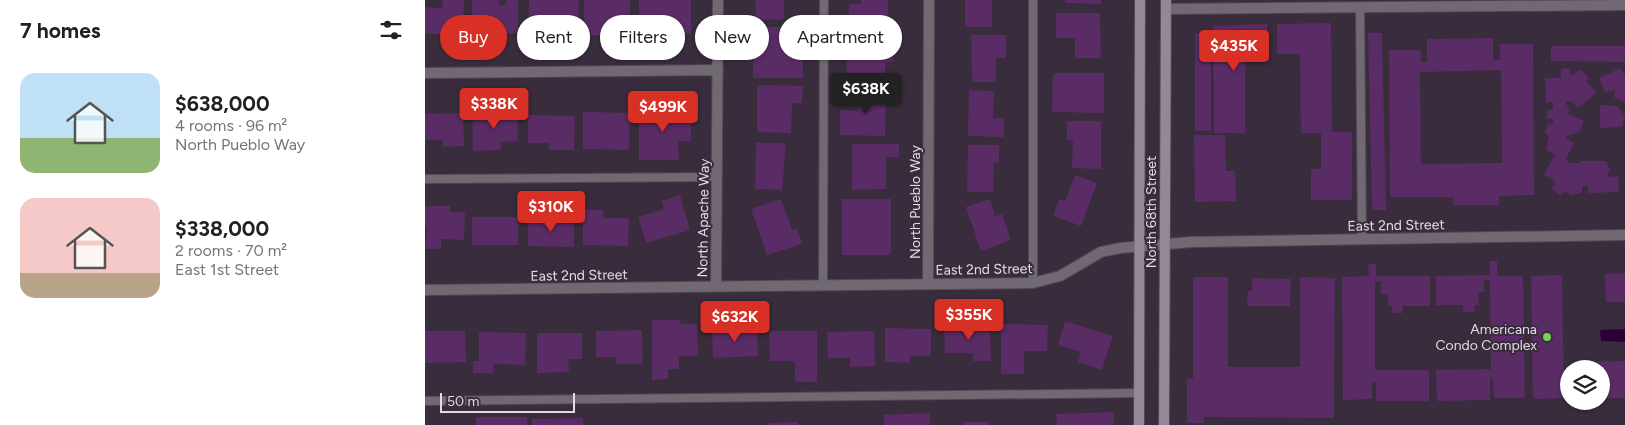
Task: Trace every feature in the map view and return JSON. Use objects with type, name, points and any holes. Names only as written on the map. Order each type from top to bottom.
[{"type":"main road","name":"North 68th Street","points":[[1139,425],[1140,0]]},
{"type":"main road","name":"North 68th Street","points":[[1164,425],[1166,5]]},
{"type":"street","name":"North Apache Way","points":[[715,287],[718,0]]},
{"type":"street","name":"North Pueblo Way","points":[[928,283],[929,0]]},
{"type":"street","points":[[1166,5],[1360,8],[1625,5]]},
{"type":"street","points":[[425,73],[718,70]]},
{"type":"street","name":"East 2nd Street","points":[[425,290],[1033,283],[1060,276],[1101,252],[1140,246],[1198,241],[1625,235]]},
{"type":"lane","points":[[823,285],[824,0]]},
{"type":"lane","points":[[1033,0],[1033,283]]},
{"type":"lane","points":[[1360,8],[1362,239]]},
{"type":"lane","points":[[425,179],[717,177]]},
{"type":"lane","points":[[425,401],[1140,392]]},
{"type":"shaded area","points":[[1625,329],[1625,342],[1601,341],[1600,330]]},
{"type":"building","points":[[443,0],[464,0],[464,15],[440,15],[440,34],[425,34],[425,7],[442,8]]},
{"type":"building","points":[[472,0],[499,0],[499,5],[506,5],[506,0],[518,0],[517,33],[507,33],[507,15],[472,15]]},
{"type":"building","points":[[529,0],[579,0],[579,15],[529,15]]},
{"type":"building","points":[[584,0],[630,0],[630,15],[600,15],[600,35],[590,35],[590,15],[584,15]]},
{"type":"building","points":[[639,0],[691,0],[691,34],[685,34],[685,15],[639,15]]},
{"type":"building","points":[[755,0],[784,0],[784,15],[779,15],[779,19],[769,20],[769,15],[756,15]]},
{"type":"building","points":[[861,0],[888,0],[888,15],[849,15],[849,4],[861,4]]},
{"type":"building","points":[[965,0],[992,0],[992,27],[965,27]]},
{"type":"building","points":[[1065,0],[1101,0],[1101,4],[1065,3]]},
{"type":"building","points":[[1056,13],[1100,13],[1101,58],[1075,58],[1075,38],[1056,38]]},
{"type":"building","points":[[1331,23],[1332,132],[1352,132],[1352,200],[1311,200],[1311,169],[1321,169],[1321,133],[1301,133],[1300,54],[1277,54],[1277,24]]},
{"type":"building","points":[[1267,24],[1268,55],[1245,55],[1245,133],[1214,133],[1213,26]]},
{"type":"building","points":[[769,27],[779,27],[779,60],[803,60],[803,78],[753,78],[753,60],[769,60]]},
{"type":"building","points":[[1195,33],[1211,33],[1211,131],[1195,131]]},
{"type":"building","points":[[1368,33],[1382,33],[1386,210],[1372,210]]},
{"type":"building","points":[[971,35],[1006,35],[1006,58],[996,58],[996,82],[972,82]]},
{"type":"building","points":[[1493,38],[1493,60],[1500,60],[1500,44],[1533,44],[1534,195],[1499,196],[1499,205],[1453,205],[1453,197],[1390,197],[1389,50],[1421,50],[1421,62],[1427,62],[1427,39]],"holes":[[[1501,70],[1502,163],[1421,164],[1420,72]]]},
{"type":"building","points":[[1551,46],[1625,46],[1625,62],[1551,61]]},
{"type":"building","points":[[847,60],[893,60],[893,62],[885,62],[885,79],[847,80]]},
{"type":"building","points":[[1569,68],[1571,75],[1581,70],[1589,78],[1586,81],[1596,93],[1578,108],[1571,101],[1565,102],[1570,110],[1568,114],[1584,121],[1580,132],[1565,137],[1574,143],[1566,159],[1570,163],[1606,161],[1610,170],[1607,173],[1609,177],[1618,176],[1619,192],[1588,193],[1588,186],[1582,186],[1582,192],[1571,196],[1566,191],[1560,196],[1551,188],[1556,183],[1544,174],[1555,155],[1546,150],[1549,136],[1545,133],[1548,123],[1553,124],[1553,119],[1547,119],[1547,110],[1553,109],[1553,102],[1546,102],[1545,78],[1561,78],[1561,69]]},
{"type":"building","points":[[1621,68],[1625,76],[1625,102],[1614,97],[1615,90],[1605,92],[1599,78]]},
{"type":"building","points":[[1053,73],[1104,73],[1104,113],[1052,112]]},
{"type":"building","points":[[757,85],[803,86],[802,103],[792,103],[791,133],[757,132]]},
{"type":"building","points":[[859,89],[886,90],[885,136],[840,135],[840,110],[858,111]]},
{"type":"building","points":[[969,90],[994,91],[993,118],[1004,118],[1004,137],[968,136]]},
{"type":"building","points":[[1600,105],[1617,106],[1625,116],[1622,127],[1600,128]]},
{"type":"building","points":[[691,109],[691,141],[678,141],[679,160],[639,160],[639,110]]},
{"type":"building","points":[[517,112],[518,141],[501,142],[501,150],[473,151],[472,113]]},
{"type":"building","points":[[583,112],[630,113],[629,150],[583,149]]},
{"type":"building","points":[[463,113],[464,146],[443,147],[443,140],[425,140],[425,114]]},
{"type":"building","points":[[528,115],[575,116],[574,150],[549,150],[549,143],[528,143]]},
{"type":"building","points":[[1067,121],[1101,121],[1101,169],[1072,168],[1073,141],[1067,140]]},
{"type":"building","points":[[1194,135],[1225,135],[1226,171],[1235,171],[1236,201],[1195,202]]},
{"type":"building","points":[[756,143],[786,143],[782,190],[755,189]]},
{"type":"building","points":[[852,144],[899,144],[899,157],[886,157],[886,189],[852,190]]},
{"type":"building","points":[[968,145],[999,145],[999,163],[994,163],[993,192],[967,192]]},
{"type":"building","points":[[1075,175],[1097,183],[1081,226],[1053,216],[1059,199],[1065,201]]},
{"type":"building","points":[[680,195],[690,230],[646,243],[638,217],[664,209],[661,201]]},
{"type":"building","points":[[781,199],[792,230],[797,228],[802,244],[767,255],[751,209]]},
{"type":"building","points":[[842,199],[891,199],[891,255],[842,255]]},
{"type":"building","points":[[990,199],[995,216],[1002,214],[1011,240],[981,251],[966,207]]},
{"type":"building","points":[[425,206],[450,206],[450,212],[465,212],[464,240],[441,239],[441,249],[425,249],[427,228],[425,228]]},
{"type":"building","points":[[583,210],[603,210],[603,218],[629,218],[628,246],[583,245]]},
{"type":"building","points":[[472,217],[518,217],[518,245],[472,245]]},
{"type":"building","points":[[528,218],[574,220],[574,247],[528,246]]},
{"type":"building","points":[[1490,261],[1497,261],[1497,276],[1523,276],[1525,398],[1494,398],[1493,379],[1490,379],[1490,400],[1437,401],[1436,370],[1491,369],[1490,280],[1484,280],[1484,292],[1478,292],[1479,305],[1474,305],[1475,312],[1463,312],[1463,305],[1436,305],[1436,276],[1490,275]]},
{"type":"building","points":[[1368,264],[1376,264],[1376,276],[1430,276],[1430,306],[1402,306],[1403,313],[1392,313],[1392,306],[1388,306],[1388,294],[1381,294],[1381,281],[1375,281],[1375,370],[1429,370],[1429,401],[1376,401],[1376,382],[1372,382],[1372,399],[1343,400],[1342,277],[1369,276]]},
{"type":"building","points":[[1625,273],[1625,302],[1606,302],[1605,274]]},
{"type":"building","name":"Americana Condo Complex","points":[[1562,275],[1563,360],[1560,360],[1560,398],[1533,399],[1531,276]]},
{"type":"building","points":[[1193,277],[1228,277],[1228,367],[1300,367],[1300,277],[1335,278],[1334,418],[1204,417],[1204,423],[1187,423],[1187,379],[1193,379]]},
{"type":"building","points":[[1252,278],[1291,279],[1290,306],[1247,306],[1248,291],[1252,291]]},
{"type":"building","points":[[652,320],[680,320],[681,324],[697,324],[698,356],[679,356],[679,369],[668,369],[668,379],[652,380]]},
{"type":"building","points":[[1065,321],[1113,336],[1102,370],[1078,362],[1081,352],[1058,345]]},
{"type":"building","points":[[1001,324],[1048,325],[1047,351],[1024,351],[1024,374],[1001,374]]},
{"type":"building","points":[[990,325],[991,361],[973,361],[973,353],[945,353],[944,327]]},
{"type":"building","points":[[885,328],[931,329],[931,356],[910,356],[909,363],[885,362]]},
{"type":"building","points":[[757,329],[758,356],[713,358],[712,330]]},
{"type":"building","points":[[642,330],[643,364],[616,364],[616,357],[596,357],[596,331]]},
{"type":"building","points":[[425,331],[465,331],[466,362],[425,363]]},
{"type":"building","points":[[769,331],[817,331],[817,382],[795,382],[795,361],[770,361]]},
{"type":"building","points":[[874,331],[875,366],[850,367],[850,358],[828,358],[827,332]]},
{"type":"building","points":[[479,332],[526,333],[525,365],[493,364],[493,373],[473,373],[473,361],[479,361]]},
{"type":"building","points":[[537,333],[582,333],[582,359],[568,359],[569,372],[537,373]]},
{"type":"building","points":[[1610,361],[1625,361],[1625,398],[1610,398]]},
{"type":"building","points":[[1114,412],[1114,425],[1057,425],[1056,414]]},
{"type":"building","points":[[930,413],[930,425],[884,425],[884,415]]},
{"type":"building","points":[[476,417],[527,417],[527,425],[476,425]]},
{"type":"building","points":[[583,418],[583,425],[532,425],[532,419]]},
{"type":"building","points":[[798,422],[798,425],[768,425],[768,423]]},
{"type":"building","points":[[963,422],[989,422],[989,425],[963,425]]},
{"type":"place","name":"Americana Condo Complex","points":[[1547,337]]}]
